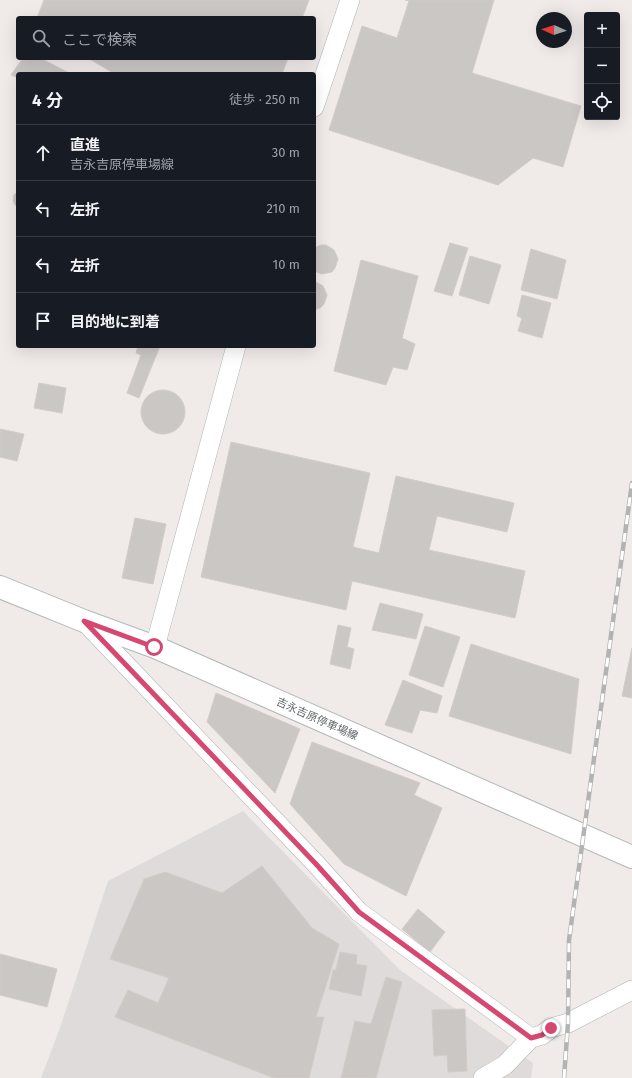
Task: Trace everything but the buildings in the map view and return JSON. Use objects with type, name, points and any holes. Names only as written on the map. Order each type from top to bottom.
[{"type":"main road","name":"吉永吉原停車場線","points":[[0,587],[154,647],[632,857]]},
{"type":"street","points":[[316,101],[350,0]]},
{"type":"street","points":[[154,647],[235,348]]},
{"type":"street","points":[[84,621],[316,864],[359,912],[531,1038]]},
{"type":"street","points":[[483,1078],[505,1065],[531,1038],[542,1035],[551,1028],[568,1023],[632,990]]},
{"type":"shaded area","points":[[243,811],[400,970],[533,1063],[531,1078],[41,1078],[61,1025],[108,881]]},
{"type":"railway","points":[[564,1078],[568,1023],[569,940],[632,483]]},
{"type":"route","points":[[154,647],[84,621],[316,864],[359,912],[531,1038],[542,1035],[551,1028]]}]
